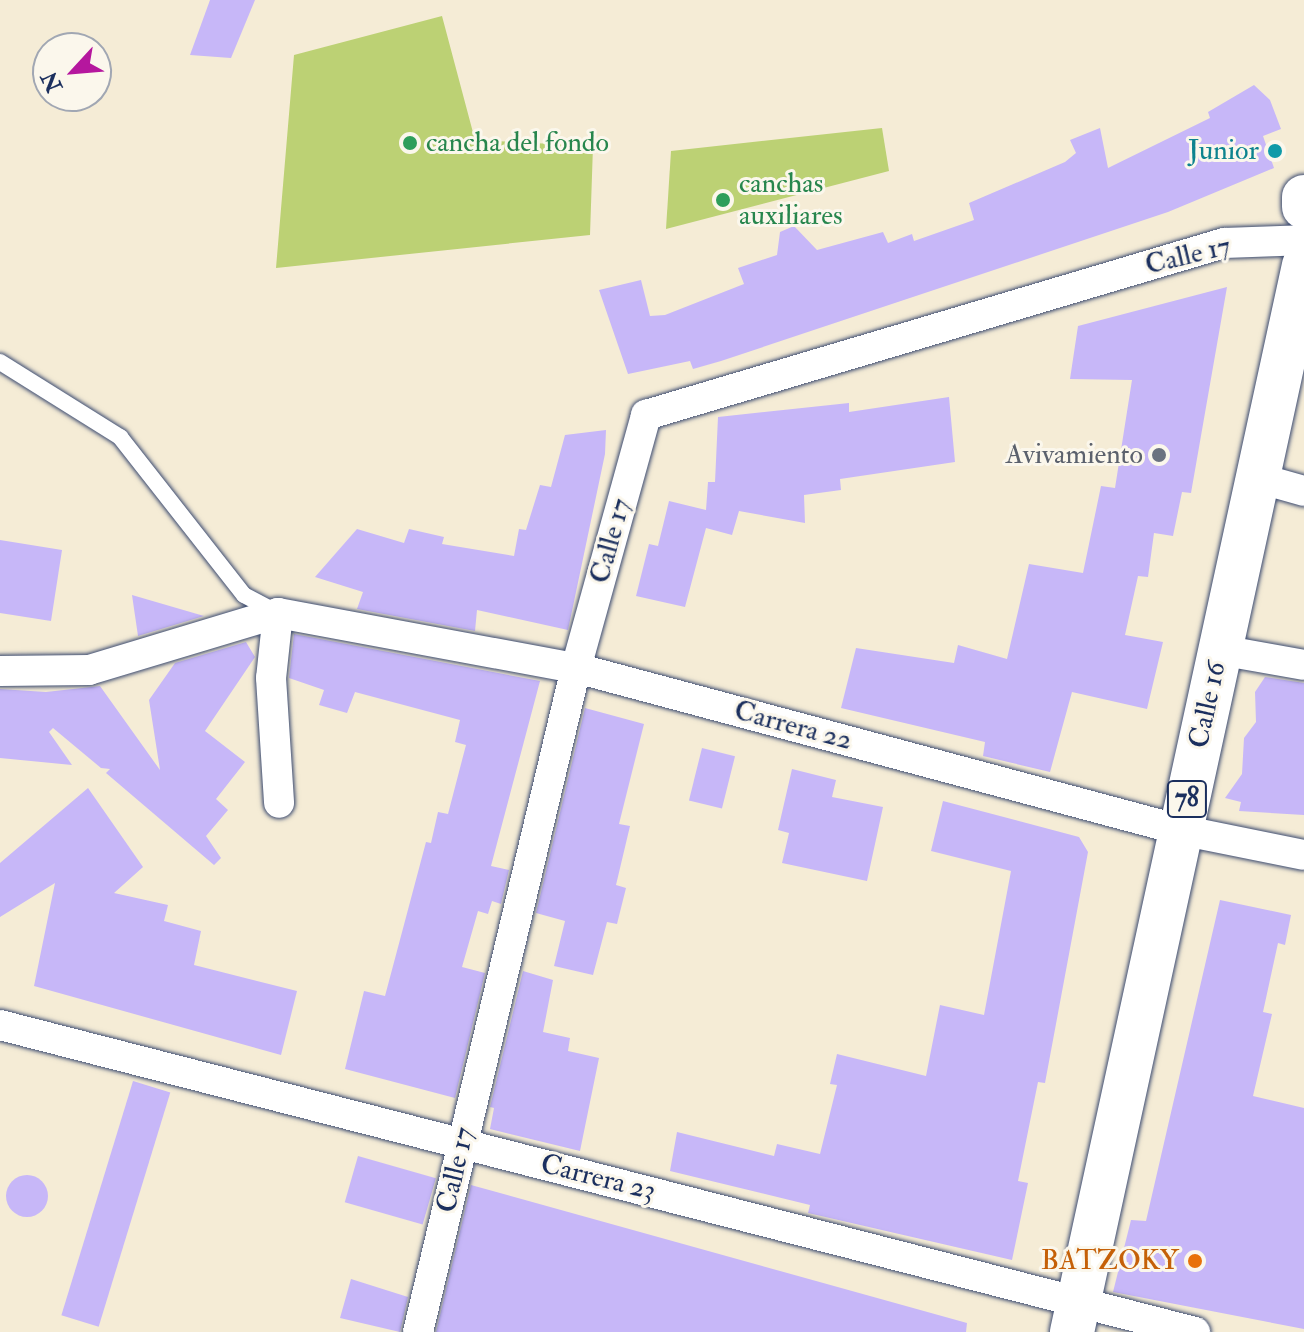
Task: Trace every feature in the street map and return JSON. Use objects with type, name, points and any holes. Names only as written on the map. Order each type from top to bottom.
[{"type":"highway","points":[[1304,197],[1304,207]]},
{"type":"highway","name":"Calle 16","points":[[1075,1317],[1304,265]]},
{"type":"street","name":"Calle 17","points":[[418,1332],[576,668],[646,415],[1224,243],[1304,240]]},
{"type":"street","points":[[1258,478],[1304,491]]},
{"type":"street","name":"Carrera 22","points":[[278,613],[576,668],[1180,830],[1304,855]]},
{"type":"street","points":[[0,671],[89,670],[278,613],[271,678],[279,803]]},
{"type":"street","points":[[1220,650],[1304,665]]},
{"type":"street","name":"Carrera 23","points":[[0,1025],[463,1144],[1075,1317],[1195,1332]]},
{"type":"lane","points":[[0,362],[120,437],[244,595],[278,613]]},
{"type":"green space","name":"cancha del fondo","points":[[442,16],[475,140],[593,146],[590,235],[276,268],[294,55]]},
{"type":"green space","name":"canchas auxiliares","points":[[882,128],[889,171],[666,229],[671,151]]},
{"type":"building","points":[[210,0],[255,0],[231,58],[190,55]]},
{"type":"building","points":[[1254,85],[1270,100],[1281,129],[1263,136],[1274,168],[1168,212],[721,361],[693,369],[690,361],[628,374],[599,290],[641,280],[650,316],[665,315],[744,284],[738,268],[777,255],[780,232],[794,226],[817,250],[883,232],[888,243],[912,234],[914,241],[974,220],[969,203],[1065,162],[1076,153],[1070,140],[1100,128],[1108,168],[1210,118],[1208,112]]},
{"type":"building","points":[[1227,287],[1191,493],[1182,492],[1173,536],[1154,533],[1148,577],[1138,576],[1125,635],[1163,642],[1147,709],[1072,692],[1050,772],[983,756],[985,742],[841,708],[856,648],[954,663],[958,645],[1007,659],[1029,564],[1083,573],[1101,486],[1115,488],[1132,380],[1070,379],[1078,326]]},
{"type":"building","points":[[949,397],[955,462],[840,479],[841,490],[804,495],[805,523],[739,511],[732,535],[706,528],[685,607],[636,596],[649,544],[658,546],[669,501],[706,510],[708,482],[715,482],[718,417],[849,403],[849,412]]},
{"type":"building","points":[[606,430],[605,454],[568,630],[477,610],[475,631],[357,609],[363,592],[315,577],[357,529],[404,543],[409,529],[444,537],[442,544],[514,556],[519,529],[526,530],[540,485],[551,487],[565,435]]},
{"type":"building","points":[[0,540],[62,550],[51,621],[0,613]]},
{"type":"building","points":[[132,595],[204,616],[138,636]]},
{"type":"building","points":[[294,634],[540,681],[491,866],[509,870],[501,904],[492,901],[488,914],[478,911],[462,967],[485,973],[455,1098],[345,1069],[364,991],[385,996],[426,842],[431,843],[438,812],[448,814],[466,745],[455,742],[460,720],[355,692],[347,713],[319,705],[324,690],[289,678]]},
{"type":"building","points":[[246,642],[255,657],[205,731],[245,762],[216,799],[228,810],[206,836],[221,858],[214,865],[106,773],[110,769],[101,768],[53,728],[49,732],[72,765],[0,758],[0,689],[46,692],[100,686],[160,770],[149,700],[175,663]]},
{"type":"building","points":[[1265,677],[1304,683],[1304,815],[1239,811],[1241,802],[1225,798],[1242,774],[1244,738],[1256,722],[1255,692]]},
{"type":"building","points":[[585,708],[644,724],[619,824],[630,826],[616,885],[626,888],[617,924],[607,922],[593,975],[554,966],[565,921],[536,913]]},
{"type":"building","points":[[702,748],[735,756],[722,809],[689,800]]},
{"type":"building","points":[[792,769],[836,780],[832,797],[883,807],[867,881],[782,863],[789,833],[778,830]]},
{"type":"building","points":[[88,788],[143,867],[114,893],[168,905],[164,921],[201,931],[194,965],[297,991],[281,1055],[34,986],[55,883],[0,917],[0,863]]},
{"type":"building","points":[[943,801],[1079,837],[1088,852],[1045,1083],[1038,1082],[1018,1181],[1028,1183],[1012,1260],[808,1213],[810,1205],[670,1171],[677,1132],[774,1156],[777,1144],[820,1154],[837,1085],[830,1084],[837,1054],[926,1076],[940,1005],[984,1015],[1011,871],[931,851]]},
{"type":"building","points":[[1220,900],[1291,915],[1285,945],[1278,943],[1263,1012],[1272,1014],[1253,1096],[1304,1108],[1304,1329],[1113,1292],[1131,1220],[1146,1221]]},
{"type":"building","points":[[523,971],[553,980],[543,1032],[570,1038],[568,1051],[599,1058],[580,1151],[490,1129],[494,1108],[490,1107]]},
{"type":"building","points":[[133,1081],[170,1092],[99,1327],[61,1315]]},
{"type":"building","points":[[358,1156],[436,1178],[423,1224],[345,1202]]},
{"type":"building","points":[[27,1175],[42,1181],[48,1196],[42,1211],[27,1217],[12,1211],[6,1196],[12,1181]]},
{"type":"building","points":[[471,1185],[967,1323],[966,1332],[436,1332]]},
{"type":"building","points":[[351,1279],[408,1297],[400,1332],[340,1318]]},
{"type":"place","name":"cancha del fondo","points":[[410,143]]},
{"type":"place","name":"Junior","points":[[1275,151]]},
{"type":"place","name":"canchas auxiliares","points":[[723,200]]},
{"type":"place","name":"Avivamiento","points":[[1159,455]]},
{"type":"place","name":"BATZOKY","points":[[1195,1261]]}]
